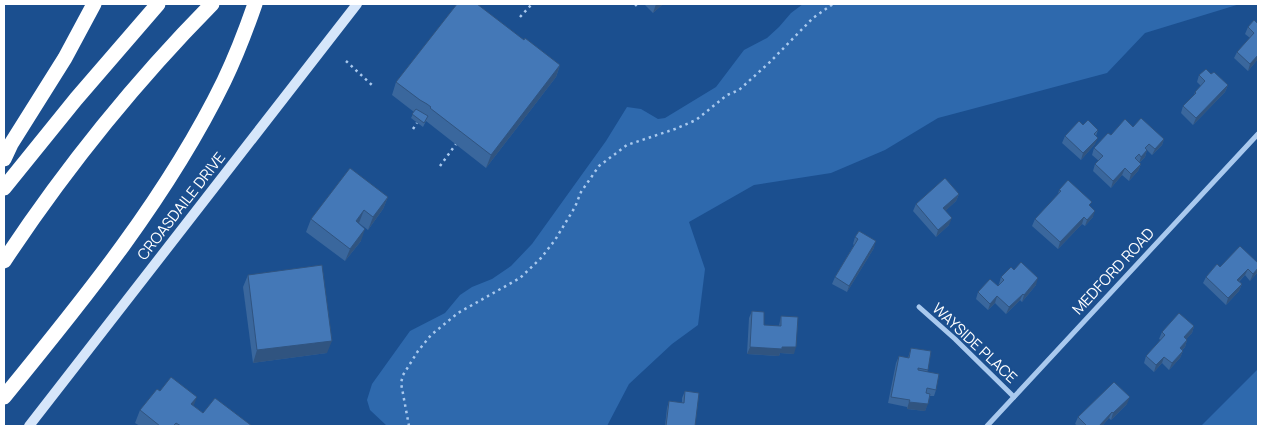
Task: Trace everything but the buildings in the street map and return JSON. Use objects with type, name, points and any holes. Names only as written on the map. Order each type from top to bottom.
[{"type":"highway","points":[[4,159],[11,144],[65,58],[94,4]]},
{"type":"highway","points":[[4,188],[104,65],[158,4]]},
{"type":"highway","points":[[4,261],[37,212],[87,146],[141,80],[180,36],[212,4]]},
{"type":"highway","points":[[4,397],[54,336],[113,258],[165,184],[209,111],[240,45],[255,4]]},
{"type":"street","name":"CROASDAILE DRIVE","points":[[29,426],[357,4]]},
{"type":"street","name":"MEDFORD ROAD","points":[[987,426],[1258,134]]},
{"type":"street","name":"WAYSIDE PLACE","points":[[919,308],[955,339],[1014,397]]},
{"type":"path","points":[[520,16],[532,4]]},
{"type":"path","points":[[635,4],[638,7]]},
{"type":"path","points":[[410,426],[401,383],[402,375],[418,351],[431,335],[458,313],[520,278],[541,258],[555,240],[599,166],[627,145],[696,120],[727,95],[739,90],[770,62],[808,23],[833,4]]},
{"type":"path","points":[[346,61],[373,86]]},
{"type":"path","points":[[413,128],[417,123]]},
{"type":"path","points":[[440,166],[456,144]]},
{"type":"shaded area","points":[[803,4],[1240,4],[1145,33],[1107,73],[938,118],[885,150],[831,173],[754,185],[689,222],[705,269],[698,325],[672,344],[629,384],[607,426],[387,426],[370,410],[367,400],[372,384],[410,331],[445,313],[460,295],[472,287],[492,279],[511,266],[532,244],[606,141],[627,107],[641,109],[658,119],[665,118],[716,87],[744,50],[767,38],[791,13]]},
{"type":"shaded area","points":[[1258,369],[1258,426],[1201,426]]}]
